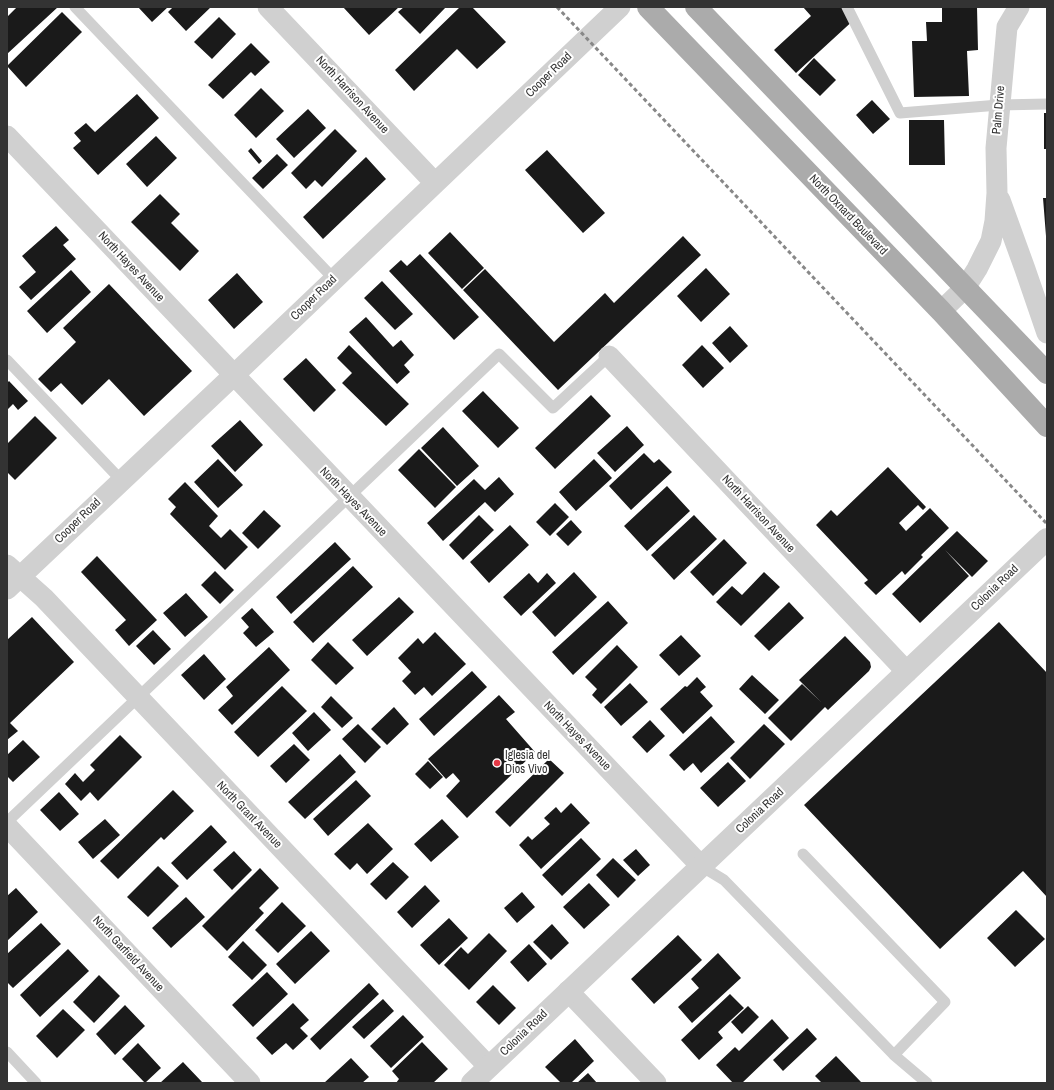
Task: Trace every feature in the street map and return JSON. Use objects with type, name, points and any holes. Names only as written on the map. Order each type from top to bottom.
[{"type":"main road","name":"North Oxnard Boulevard","points":[[648,7],[941,311],[1047,426]]},
{"type":"main road","points":[[696,7],[1047,373]]},
{"type":"street","name":"North Harrison Avenue","points":[[268,7],[435,183]]},
{"type":"street","name":"Cooper Road","points":[[11,577],[121,480],[234,375],[620,7]]},
{"type":"street","name":"Palm Drive","points":[[999,7],[1007,27]]},
{"type":"street","name":"Palm Drive","points":[[941,311],[965,288],[992,241],[997,193],[996,148],[999,105],[1007,27],[1019,7]]},
{"type":"street","name":"North Hayes Avenue","points":[[7,136],[701,866]]},
{"type":"street","name":"Palm Drive","points":[[997,193],[1046,324]]},
{"type":"street","name":"North Harrison Avenue","points":[[609,356],[907,672]]},
{"type":"street","name":"Colonia Road","points":[[472,1083],[1047,539]]},
{"type":"street","name":"North Grant Avenue","points":[[11,577],[44,598],[489,1067]]},
{"type":"street","name":"North Garfield Avenue","points":[[7,826],[250,1083]]},
{"type":"street","points":[[568,991],[656,1083]]},
{"type":"lane","points":[[75,7],[334,279]]},
{"type":"lane","points":[[847,7],[900,113],[999,105],[1047,104]]},
{"type":"lane","points":[[7,822],[499,354],[552,408],[609,356]]},
{"type":"lane","points":[[7,360],[121,480]]},
{"type":"lane","points":[[803,854],[945,1002],[894,1055]]},
{"type":"lane","points":[[701,866],[724,880],[894,1055],[927,1083]]},
{"type":"lane","points":[[7,1052],[36,1083]]},
{"type":"building","points":[[17,7],[58,7],[7,54],[7,17]]},
{"type":"building","points":[[138,7],[168,7],[152,22]]},
{"type":"building","points":[[173,7],[211,7],[186,31],[168,12]]},
{"type":"building","points":[[343,7],[399,7],[369,35]]},
{"type":"building","points":[[404,7],[446,7],[420,34],[398,12]]},
{"type":"building","points":[[460,7],[472,7],[506,42],[477,69],[457,49],[414,91],[395,70]]},
{"type":"building","points":[[803,7],[848,7],[857,17],[796,73],[774,50],[811,16]]},
{"type":"building","points":[[942,7],[977,7],[978,50],[967,51],[969,96],[914,97],[912,41],[927,41],[926,22],[942,22]]},
{"type":"building","points":[[62,12],[82,32],[26,87],[7,66]]},
{"type":"building","points":[[219,17],[236,34],[212,59],[194,42]]},
{"type":"building","points":[[251,43],[270,62],[255,76],[251,72],[223,99],[208,85]]},
{"type":"building","points":[[814,58],[836,80],[820,96],[798,75]]},
{"type":"building","points":[[261,88],[284,111],[256,138],[234,115]]},
{"type":"building","points":[[137,94],[159,118],[98,175],[73,148],[81,141],[74,133],[86,123],[95,132]]},
{"type":"building","points":[[872,100],[890,119],[873,134],[856,115]]},
{"type":"building","points":[[308,109],[326,128],[294,158],[276,139]]},
{"type":"building","points":[[1044,113],[1047,113],[1047,149],[1044,149]]},
{"type":"building","points":[[909,120],[944,120],[945,165],[909,165]]},
{"type":"building","points":[[335,129],[357,151],[322,187],[315,180],[306,189],[291,173]]},
{"type":"building","points":[[156,136],[177,158],[147,187],[126,164]]},
{"type":"building","points":[[251,148],[262,161],[259,164],[248,151]]},
{"type":"building","points":[[547,150],[605,213],[583,233],[525,170]]},
{"type":"building","points":[[277,154],[288,165],[263,189],[252,178]]},
{"type":"building","points":[[366,157],[386,179],[323,239],[303,217]]},
{"type":"building","points":[[160,194],[180,214],[171,223],[199,251],[180,271],[131,222]]},
{"type":"building","points":[[1043,198],[1047,198],[1047,236],[1046,236]]},
{"type":"building","points":[[56,226],[69,240],[63,245],[76,259],[31,300],[19,287],[36,272],[22,256]]},
{"type":"building","points":[[450,232],[484,268],[462,289],[428,253]]},
{"type":"building","points":[[683,236],[701,255],[558,390],[463,290],[485,269],[554,342],[605,293],[614,303]]},
{"type":"building","points":[[420,254],[479,317],[454,340],[389,271],[401,260],[407,266]]},
{"type":"building","points":[[706,268],[730,294],[701,322],[677,296]]},
{"type":"building","points":[[71,270],[91,292],[47,333],[27,311]]},
{"type":"building","points":[[237,273],[263,302],[234,329],[208,300]]},
{"type":"building","points":[[382,281],[413,314],[395,330],[364,298]]},
{"type":"building","points":[[109,284],[192,371],[144,416],[109,379],[82,405],[61,383],[51,392],[38,379],[76,342],[63,328]]},
{"type":"building","points":[[366,317],[393,347],[401,340],[414,355],[404,365],[410,372],[397,384],[349,332]]},
{"type":"building","points":[[730,326],[748,346],[730,363],[712,343]]},
{"type":"building","points":[[349,345],[409,404],[386,426],[342,383],[352,373],[337,358]]},
{"type":"building","points":[[702,345],[724,368],[703,388],[682,365]]},
{"type":"building","points":[[306,358],[336,390],[314,412],[283,379]]},
{"type":"building","points":[[9,381],[28,401],[18,410],[13,404],[7,410],[7,383]]},
{"type":"building","points":[[483,391],[519,428],[498,448],[462,411]]},
{"type":"building","points":[[591,395],[611,416],[555,469],[535,448]]},
{"type":"building","points":[[35,416],[57,438],[15,480],[7,472],[7,444]]},
{"type":"building","points":[[240,420],[263,445],[235,472],[211,446]]},
{"type":"building","points":[[627,426],[644,445],[615,472],[597,453]]},
{"type":"building","points":[[443,427],[479,466],[457,486],[421,448]]},
{"type":"building","points":[[419,449],[456,487],[435,508],[398,470]]},
{"type":"building","points":[[644,453],[654,463],[659,459],[672,472],[631,510],[609,486]]},
{"type":"building","points":[[218,459],[243,485],[218,508],[194,482]]},
{"type":"building","points":[[594,459],[612,478],[576,511],[559,492]]},
{"type":"building","points":[[888,467],[926,507],[923,510],[918,505],[899,523],[906,531],[930,508],[949,528],[921,555],[923,557],[905,575],[902,571],[876,595],[864,583],[868,580],[816,525],[831,510],[837,516]]},
{"type":"building","points":[[499,477],[514,494],[495,512],[485,502],[443,541],[427,523],[474,479],[485,490]]},
{"type":"building","points":[[185,482],[218,516],[209,526],[221,538],[230,529],[248,547],[225,570],[170,514],[176,507],[168,499]]},
{"type":"building","points":[[667,486],[690,511],[647,551],[624,526]]},
{"type":"building","points":[[555,503],[569,517],[550,536],[536,522]]},
{"type":"building","points":[[264,510],[281,526],[258,549],[242,533]]},
{"type":"building","points":[[479,515],[494,530],[463,560],[449,545]]},
{"type":"building","points":[[694,515],[717,539],[674,580],[651,555]]},
{"type":"building","points":[[571,520],[582,532],[568,546],[556,534]]},
{"type":"building","points":[[510,525],[529,545],[489,583],[470,562]]},
{"type":"building","points":[[957,531],[988,561],[972,577],[945,550],[969,576],[920,623],[892,594]]},
{"type":"building","points":[[724,539],[747,563],[713,596],[690,572]]},
{"type":"building","points":[[335,542],[351,559],[291,614],[276,597]]},
{"type":"building","points":[[97,556],[157,620],[129,646],[115,630],[126,620],[81,572]]},
{"type":"building","points":[[353,566],[373,587],[313,643],[293,622]]},
{"type":"building","points":[[215,571],[234,590],[220,604],[201,585]]},
{"type":"building","points":[[574,572],[597,597],[555,637],[532,612]]},
{"type":"building","points":[[764,572],[780,587],[741,626],[716,602],[732,586],[742,595]]},
{"type":"building","points":[[529,573],[538,583],[547,573],[556,583],[521,616],[503,597]]},
{"type":"building","points":[[186,593],[208,617],[185,637],[163,613]]},
{"type":"building","points":[[399,597],[414,612],[367,656],[352,640]]},
{"type":"building","points":[[608,601],[628,623],[573,675],[552,652]]},
{"type":"building","points":[[789,602],[804,618],[769,651],[754,636]]},
{"type":"building","points":[[252,608],[274,632],[256,647],[243,633],[249,627],[241,618]]},
{"type":"building","points":[[32,617],[74,662],[10,723],[18,731],[7,740],[7,640]]},
{"type":"building","points":[[999,622],[1047,673],[1047,897],[1023,871],[940,949],[804,805]]},
{"type":"building","points":[[153,630],[171,649],[154,665],[136,646]]},
{"type":"building","points":[[435,632],[466,664],[432,696],[424,687],[415,695],[402,681],[411,672],[398,658],[418,638],[423,644]]},
{"type":"building","points":[[681,635],[701,656],[679,676],[659,655]]},
{"type":"building","points":[[845,636],[870,662],[871,667],[869,671],[828,710],[825,707],[791,741],[768,718],[802,684],[821,702],[799,680]]},
{"type":"building","points":[[328,642],[354,668],[336,685],[311,660]]},
{"type":"building","points":[[617,645],[638,667],[601,704],[592,695],[597,689],[585,677]]},
{"type":"building","points":[[269,647],[290,670],[232,725],[218,710],[233,696],[226,687]]},
{"type":"building","points":[[204,654],[226,679],[204,700],[181,675]]},
{"type":"building","points":[[472,671],[487,687],[434,736],[419,719]]},
{"type":"building","points":[[752,675],[779,700],[765,714],[739,689]]},
{"type":"building","points":[[697,677],[706,687],[700,692],[713,706],[683,734],[660,709]]},
{"type":"building","points":[[630,683],[648,702],[621,726],[604,707]]},
{"type":"building","points":[[282,686],[307,711],[258,757],[234,732]]},
{"type":"building","points":[[499,695],[515,712],[506,719],[535,752],[467,818],[446,796],[460,781],[453,773],[446,779],[428,759]]},
{"type":"building","points":[[331,696],[353,718],[342,728],[321,707]]},
{"type":"building","points":[[394,707],[409,724],[387,745],[371,729]]},
{"type":"building","points":[[314,712],[331,730],[308,751],[292,733]]},
{"type":"building","points":[[711,716],[735,742],[701,773],[693,763],[684,771],[669,755]]},
{"type":"building","points":[[650,720],[665,736],[647,753],[632,737]]},
{"type":"building","points":[[358,724],[381,747],[365,763],[342,739]]},
{"type":"building","points":[[764,724],[785,744],[750,779],[730,758]]},
{"type":"building","points":[[120,735],[142,757],[98,801],[90,792],[81,801],[65,784],[75,773],[83,782],[95,770],[90,765]]},
{"type":"building","points":[[23,740],[40,757],[13,782],[7,776],[7,755]]},
{"type":"building","points":[[294,744],[310,760],[286,783],[270,766]]},
{"type":"building","points":[[340,754],[356,772],[305,819],[288,802]]},
{"type":"building","points":[[549,759],[564,773],[510,827],[495,812]]},
{"type":"building","points":[[428,761],[443,777],[430,789],[415,774]]},
{"type":"building","points":[[728,762],[746,781],[718,807],[700,788]]},
{"type":"building","points":[[356,780],[371,796],[328,836],[313,819]]},
{"type":"building","points":[[173,790],[194,811],[164,840],[161,837],[118,879],[100,861]]},
{"type":"building","points":[[59,792],[79,814],[60,831],[40,810]]},
{"type":"building","points":[[571,803],[590,823],[541,869],[519,845],[528,836],[532,840],[550,824],[544,818],[556,807],[561,813]]},
{"type":"building","points":[[105,819],[120,835],[93,859],[78,842]]},
{"type":"building","points":[[442,819],[459,837],[431,862],[414,844]]},
{"type":"building","points":[[368,823],[393,849],[367,874],[357,863],[350,870],[334,854]]},
{"type":"building","points":[[211,825],[227,842],[187,880],[171,863]]},
{"type":"building","points":[[581,838],[601,859],[562,896],[542,875]]},
{"type":"building","points":[[636,849],[650,865],[638,876],[623,860]]},
{"type":"building","points":[[234,851],[252,870],[232,890],[213,870]]},
{"type":"building","points":[[613,858],[636,880],[618,898],[596,875]]},
{"type":"building","points":[[393,862],[409,877],[386,900],[370,884]]},
{"type":"building","points":[[158,866],[179,886],[148,917],[127,897]]},
{"type":"building","points":[[260,868],[279,888],[259,908],[264,913],[227,951],[202,926]]},
{"type":"building","points":[[589,883],[610,905],[584,929],[563,907]]},
{"type":"building","points":[[425,885],[440,901],[412,928],[397,912]]},
{"type":"building","points":[[16,888],[38,912],[7,941],[7,896]]},
{"type":"building","points":[[522,892],[535,907],[517,923],[504,908]]},
{"type":"building","points":[[186,897],[205,917],[171,948],[152,928]]},
{"type":"building","points":[[282,902],[306,926],[278,953],[255,930]]},
{"type":"building","points":[[1016,910],[1045,939],[1015,967],[987,938]]},
{"type":"building","points":[[449,918],[468,938],[439,965],[420,945]]},
{"type":"building","points":[[41,923],[61,944],[13,988],[7,982],[7,954]]},
{"type":"building","points":[[552,924],[569,943],[551,960],[533,942]]},
{"type":"building","points":[[311,931],[330,951],[295,984],[276,964]]},
{"type":"building","points":[[489,933],[507,951],[469,990],[444,965],[461,947],[468,954]]},
{"type":"building","points":[[678,935],[702,960],[654,1004],[631,979]]},
{"type":"building","points":[[243,941],[267,965],[252,980],[228,957]]},
{"type":"building","points":[[529,944],[547,964],[528,982],[510,962]]},
{"type":"building","points":[[68,949],[89,971],[40,1017],[20,995]]},
{"type":"building","points":[[718,953],[741,978],[692,1023],[678,1007],[699,988],[691,979]]},
{"type":"building","points":[[267,972],[288,994],[253,1027],[232,1005]]},
{"type":"building","points":[[99,975],[120,996],[94,1023],[73,1002]]},
{"type":"building","points":[[369,983],[379,994],[320,1050],[310,1039]]},
{"type":"building","points":[[493,985],[516,1008],[499,1025],[476,1002]]},
{"type":"building","points":[[730,994],[744,1008],[718,1032],[723,1038],[699,1060],[681,1040]]},
{"type":"building","points":[[383,999],[394,1011],[364,1039],[352,1027]]},
{"type":"building","points":[[293,1003],[309,1020],[300,1028],[308,1036],[293,1050],[286,1043],[272,1055],[256,1038]]},
{"type":"building","points":[[125,1005],[145,1026],[115,1055],[96,1034]]},
{"type":"building","points":[[748,1006],[759,1017],[742,1034],[731,1022]]},
{"type":"building","points":[[63,1009],[85,1030],[57,1058],[36,1036]]},
{"type":"building","points":[[403,1015],[424,1037],[391,1068],[370,1046]]},
{"type":"building","points":[[772,1019],[789,1038],[742,1083],[733,1083],[716,1065],[735,1047],[739,1051]]},
{"type":"building","points":[[807,1028],[817,1039],[783,1071],[773,1060]]},
{"type":"building","points":[[575,1039],[594,1061],[571,1083],[561,1083],[545,1067]]},
{"type":"building","points":[[422,1042],[448,1069],[433,1083],[396,1083],[399,1079],[392,1071]]},
{"type":"building","points":[[138,1043],[161,1068],[145,1083],[122,1059]]},
{"type":"building","points":[[836,1056],[861,1082],[860,1083],[822,1083],[815,1076]]},
{"type":"building","points":[[351,1058],[369,1077],[362,1083],[324,1083]]},
{"type":"building","points":[[183,1062],[202,1082],[160,1083]]},
{"type":"building","points":[[588,1073],[597,1083],[577,1083]]},
{"type":"railway","points":[[557,7],[1047,524]]},
{"type":"place","name":"Iglesia del Dios Vivo","points":[[497,763]]}]
